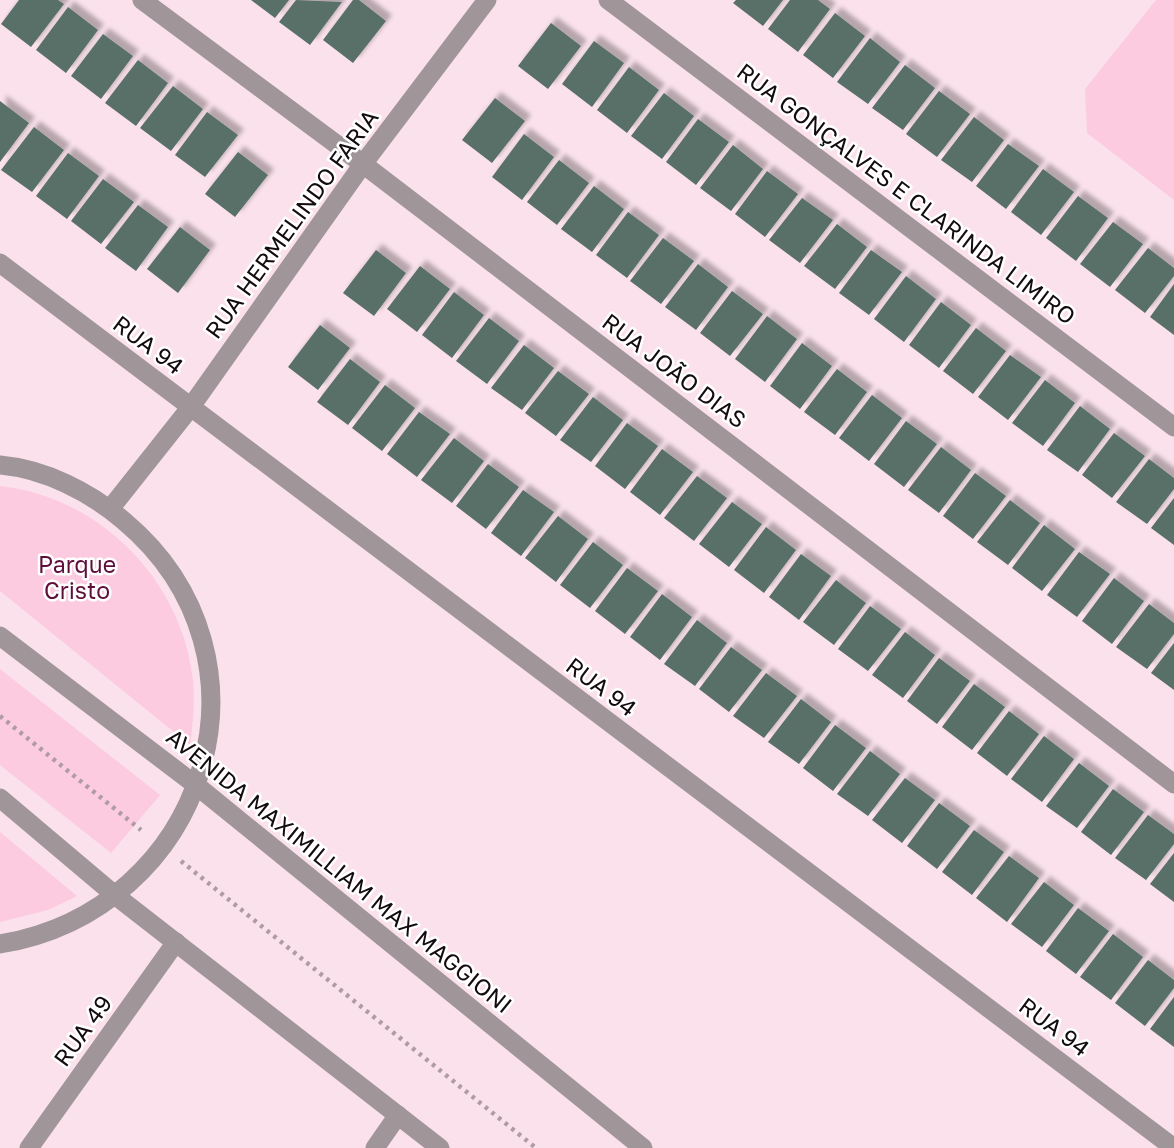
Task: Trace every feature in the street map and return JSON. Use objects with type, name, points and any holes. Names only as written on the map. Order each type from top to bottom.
[{"type":"street","name":"RUA JOÃO DIAS","points":[[142,0],[363,164],[1174,784]]},
{"type":"street","name":"RUA HERMELINDO FARIA","points":[[110,509],[190,408],[363,164],[487,0]]},
{"type":"street","name":"RUA GONÇALVES E CLARINDA LIMIRO","points":[[608,0],[1174,427]]},
{"type":"street","name":"RUA 94","points":[[0,263],[1174,1148]]},
{"type":"street","points":[[0,466],[42,474],[77,489],[110,509],[139,533],[164,562],[183,594],[198,629],[207,665],[211,704],[208,741],[197,786],[163,848],[142,872],[116,896],[88,915],[23,941],[0,944]]},
{"type":"street","name":"AVENIDA MAXIMILLIAM MAX MAGGIONI","points":[[0,636],[197,786],[643,1148]]},
{"type":"street","points":[[0,798],[116,896],[440,1148]]},
{"type":"street","name":"RUA 49","points":[[29,1148],[176,942]]},
{"type":"street","points":[[375,1148],[398,1115]]},
{"type":"path","points":[[0,716],[536,1148]]},
{"type":"green space","points":[[1156,0],[1174,0],[1174,200],[1087,133],[1085,89]]},
{"type":"green space","name":"Parque Cristo","points":[[0,486],[37,493],[71,507],[102,526],[130,550],[153,578],[172,609],[186,643],[194,688],[190,745],[0,591]]},
{"type":"green space","points":[[0,669],[160,795],[111,853],[0,765]]},
{"type":"green space","points":[[0,832],[77,896],[48,910],[0,922]]},
{"type":"building","points":[[19,0],[58,0],[64,4],[31,47],[1,24]]},
{"type":"building","points":[[251,0],[289,0],[275,18]]},
{"type":"building","points":[[296,0],[342,2],[310,45],[279,22]]},
{"type":"building","points":[[353,0],[359,0],[386,21],[353,63],[323,40]]},
{"type":"building","points":[[736,0],[783,0],[763,26],[733,3]]},
{"type":"building","points":[[790,0],[818,0],[830,9],[798,52],[768,29]]},
{"type":"building","points":[[68,7],[98,30],[66,73],[36,50]]},
{"type":"building","points":[[835,13],[865,36],[833,78],[803,55]]},
{"type":"building","points":[[551,23],[581,46],[548,89],[518,66]]},
{"type":"building","points":[[103,34],[133,56],[101,99],[71,76]]},
{"type":"building","points":[[870,38],[900,62],[868,104],[837,82]]},
{"type":"building","points":[[594,41],[624,63],[592,107],[562,84]]},
{"type":"building","points":[[138,60],[168,83],[136,126],[105,103]]},
{"type":"building","points":[[905,65],[935,88],[903,130],[872,108]]},
{"type":"building","points":[[629,67],[659,90],[627,133],[597,110]]},
{"type":"building","points":[[173,86],[203,109],[171,151],[140,128]]},
{"type":"building","points":[[939,91],[970,114],[937,157],[906,134]]},
{"type":"building","points":[[664,93],[694,116],[662,159],[631,136]]},
{"type":"building","points":[[495,98],[525,121],[492,163],[462,140]]},
{"type":"building","points":[[0,101],[29,123],[0,162]]},
{"type":"building","points":[[207,112],[238,135],[205,177],[175,155]]},
{"type":"building","points":[[974,117],[1004,140],[972,182],[941,160]]},
{"type":"building","points":[[698,119],[729,142],[696,185],[666,162]]},
{"type":"building","points":[[34,127],[64,150],[32,192],[1,170]]},
{"type":"building","points":[[524,134],[554,157],[522,200],[492,177]]},
{"type":"building","points":[[1008,144],[1039,166],[1006,209],[976,186]]},
{"type":"building","points":[[733,145],[763,169],[731,211],[700,188]]},
{"type":"building","points":[[238,152],[268,175],[235,217],[205,194]]},
{"type":"building","points":[[68,153],[99,176],[67,219],[36,196]]},
{"type":"building","points":[[559,160],[589,183],[557,225],[527,202]]},
{"type":"building","points":[[1043,169],[1074,192],[1041,235],[1011,212]]},
{"type":"building","points":[[767,171],[798,194],[765,237],[735,214]]},
{"type":"building","points":[[103,179],[134,202],[101,244],[71,221]]},
{"type":"building","points":[[594,186],[624,209],[592,252],[561,229]]},
{"type":"building","points":[[1078,196],[1108,218],[1076,261],[1046,238]]},
{"type":"building","points":[[802,198],[833,220],[800,263],[769,240]]},
{"type":"building","points":[[138,205],[168,227],[136,271],[105,248]]},
{"type":"building","points":[[628,212],[659,235],[627,278],[596,255]]},
{"type":"building","points":[[1113,222],[1143,244],[1110,287],[1080,264]]},
{"type":"building","points":[[837,224],[867,247],[835,289],[804,266]]},
{"type":"building","points":[[180,227],[210,250],[178,293],[147,269]]},
{"type":"building","points":[[663,238],[694,261],[661,304],[630,281]]},
{"type":"building","points":[[1148,248],[1174,268],[1174,276],[1145,313],[1115,290]]},
{"type":"building","points":[[376,250],[406,273],[374,316],[343,293]]},
{"type":"building","points":[[871,250],[902,272],[869,315],[839,293]]},
{"type":"building","points":[[698,264],[728,287],[696,330],[665,307]]},
{"type":"building","points":[[420,266],[450,289],[417,332],[387,309]]},
{"type":"building","points":[[906,276],[936,299],[904,342],[874,319]]},
{"type":"building","points":[[1174,284],[1174,335],[1150,317]]},
{"type":"building","points":[[732,291],[763,314],[730,356],[700,333]]},
{"type":"building","points":[[454,292],[484,315],[452,358],[422,335]]},
{"type":"building","points":[[941,302],[971,325],[939,368],[909,345]]},
{"type":"building","points":[[767,316],[797,339],[765,382],[735,359]]},
{"type":"building","points":[[489,318],[519,341],[487,384],[456,361]]},
{"type":"building","points":[[320,325],[350,348],[318,390],[288,367]]},
{"type":"building","points":[[976,328],[1006,351],[973,394],[943,371]]},
{"type":"building","points":[[802,343],[832,366],[800,409],[770,386]]},
{"type":"building","points":[[524,345],[554,368],[522,410],[491,388]]},
{"type":"building","points":[[1010,355],[1041,377],[1008,420],[978,397]]},
{"type":"building","points":[[350,359],[380,382],[348,425],[317,402]]},
{"type":"building","points":[[837,369],[867,392],[835,435],[804,412]]},
{"type":"building","points":[[558,371],[589,394],[556,436],[525,413]]},
{"type":"building","points":[[1045,380],[1075,403],[1043,446],[1012,423]]},
{"type":"building","points":[[385,385],[415,408],[382,451],[352,428]]},
{"type":"building","points":[[872,395],[902,418],[869,461],[839,438]]},
{"type":"building","points":[[593,397],[623,420],[591,462],[560,440]]},
{"type":"building","points":[[1080,406],[1110,429],[1078,472],[1047,450]]},
{"type":"building","points":[[419,412],[450,434],[417,477],[387,454]]},
{"type":"building","points":[[906,421],[937,444],[904,487],[874,464]]},
{"type":"building","points":[[627,423],[658,446],[625,489],[595,466]]},
{"type":"building","points":[[1114,433],[1145,456],[1112,498],[1082,475]]},
{"type":"building","points":[[454,438],[484,461],[452,503],[421,480]]},
{"type":"building","points":[[941,447],[971,470],[939,513],[908,490]]},
{"type":"building","points":[[662,449],[693,472],[660,515],[630,492]]},
{"type":"building","points":[[1149,459],[1174,478],[1174,489],[1147,524],[1116,502]]},
{"type":"building","points":[[488,464],[519,487],[486,529],[456,506]]},
{"type":"building","points":[[975,473],[1006,496],[973,539],[943,516]]},
{"type":"building","points":[[697,476],[727,498],[694,541],[664,518]]},
{"type":"building","points":[[523,490],[554,512],[521,556],[491,533]]},
{"type":"building","points":[[1174,498],[1174,545],[1151,528]]},
{"type":"building","points":[[1010,500],[1040,523],[1008,565],[977,542]]},
{"type":"building","points":[[732,502],[762,524],[729,567],[699,544]]},
{"type":"building","points":[[558,516],[588,539],[556,582],[525,558]]},
{"type":"building","points":[[1044,525],[1075,549],[1042,591],[1012,568]]},
{"type":"building","points":[[766,527],[796,550],[764,593],[734,570]]},
{"type":"building","points":[[593,542],[623,565],[590,608],[560,585]]},
{"type":"building","points":[[1079,552],[1110,574],[1077,617],[1047,595]]},
{"type":"building","points":[[801,554],[831,576],[799,620],[769,597]]},
{"type":"building","points":[[627,568],[658,591],[625,634],[595,611]]},
{"type":"building","points":[[1114,578],[1144,601],[1112,644],[1082,621]]},
{"type":"building","points":[[836,580],[866,603],[834,645],[803,622]]},
{"type":"building","points":[[662,594],[692,617],[660,660],[630,637]]},
{"type":"building","points":[[1149,604],[1174,623],[1174,634],[1147,669],[1116,647]]},
{"type":"building","points":[[870,606],[901,629],[868,671],[838,649]]},
{"type":"building","points":[[697,620],[727,643],[695,686],[664,664]]},
{"type":"building","points":[[905,632],[935,655],[903,698],[872,675]]},
{"type":"building","points":[[1174,643],[1174,690],[1151,673]]},
{"type":"building","points":[[731,647],[762,670],[729,712],[699,689]]},
{"type":"building","points":[[939,658],[970,681],[937,724],[907,701]]},
{"type":"building","points":[[766,673],[797,696],[764,738],[733,716]]},
{"type":"building","points":[[974,684],[1005,707],[972,750],[942,727]]},
{"type":"building","points":[[801,699],[831,722],[799,764],[768,742]]},
{"type":"building","points":[[1009,711],[1039,734],[1007,776],[977,753]]},
{"type":"building","points":[[835,725],[866,748],[833,791],[803,768]]},
{"type":"building","points":[[1044,736],[1074,759],[1042,802],[1011,779]]},
{"type":"building","points":[[870,751],[900,774],[868,816],[837,794]]},
{"type":"building","points":[[1079,763],[1109,786],[1077,828],[1046,806]]},
{"type":"building","points":[[905,778],[935,800],[902,843],[872,820]]},
{"type":"building","points":[[1113,789],[1144,812],[1111,855],[1081,832]]},
{"type":"building","points":[[939,803],[970,826],[937,869],[907,846]]},
{"type":"building","points":[[1148,815],[1174,834],[1174,844],[1146,880],[1115,858]]},
{"type":"building","points":[[974,830],[1004,852],[972,895],[942,872]]},
{"type":"building","points":[[1174,853],[1174,902],[1150,884]]},
{"type":"building","points":[[1009,856],[1039,878],[1007,922],[976,898]]},
{"type":"building","points":[[1044,882],[1074,905],[1042,947],[1011,924]]},
{"type":"building","points":[[1078,908],[1109,931],[1076,974],[1046,951]]},
{"type":"building","points":[[1113,934],[1143,957],[1111,1000],[1080,977]]},
{"type":"building","points":[[1148,960],[1174,980],[1174,988],[1145,1026],[1115,1003]]},
{"type":"building","points":[[1174,997],[1174,1047],[1150,1029]]}]
